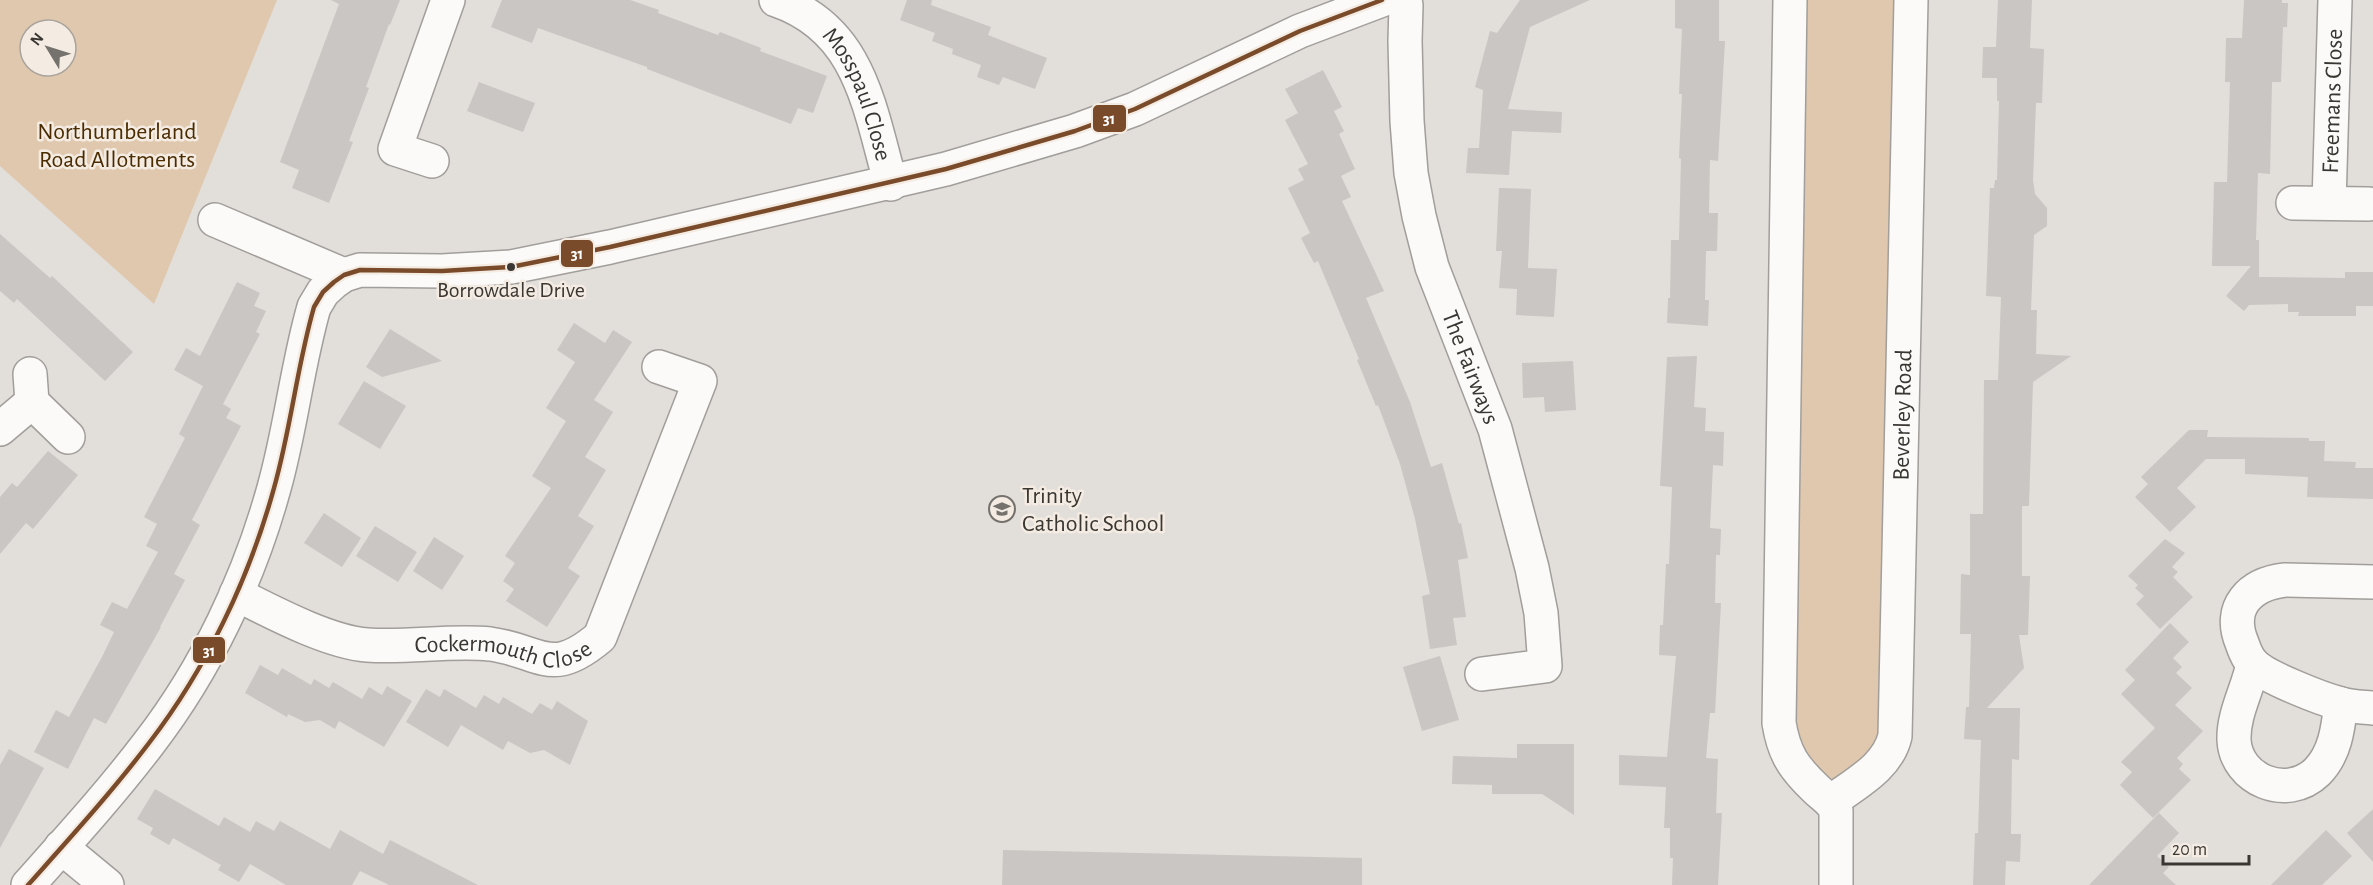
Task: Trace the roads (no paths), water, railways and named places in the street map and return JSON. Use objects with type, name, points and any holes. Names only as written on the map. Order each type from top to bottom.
[{"type":"street","points":[[432,161],[395,149],[448,0]]},
{"type":"street","name":"Mosspaul Close","points":[[776,0],[805,12],[819,21],[842,45],[862,86],[891,184]]},
{"type":"street","points":[[1790,0],[1779,723],[1784,749],[1796,768],[1816,789],[1832,801],[1836,810],[1836,885]]},
{"type":"street","name":"Beverley Road","points":[[1832,801],[1880,765],[1892,748],[1895,736],[1911,0]]},
{"type":"street","name":"Freemans Close","points":[[2329,203],[2335,0]]},
{"type":"street","points":[[28,885],[148,744],[178,702],[210,647],[236,594],[257,542],[274,488],[314,307],[323,292],[344,275],[372,269],[442,271],[511,267],[891,184],[1085,128],[1135,109],[1300,31],[1404,1]]},
{"type":"street","name":"The Fairways","points":[[1404,1],[1407,121],[1411,173],[1419,216],[1432,267],[1495,429],[1521,520],[1541,613],[1545,666],[1482,674]]},
{"type":"street","name":"Freemans Close","points":[[2293,202],[2369,204]]},
{"type":"street","points":[[215,220],[344,275]]},
{"type":"street","name":"Cockermouth Close","points":[[236,594],[293,621],[343,639],[365,644],[481,644],[557,660],[588,647],[600,637],[700,381],[659,367]]},
{"type":"street","points":[[0,429],[31,388],[68,437]]},
{"type":"street","points":[[2373,582],[2285,580],[2260,586],[2242,603],[2237,618],[2240,637],[2253,664],[2281,681],[2341,704],[2373,708]]},
{"type":"street","points":[[2253,664],[2236,721],[2234,738],[2240,760],[2247,771],[2263,782],[2287,786],[2316,773],[2333,748],[2341,704]]},
{"type":"street","points":[[61,847],[107,885]]},
{"type":"place","name":"Borrowdale Drive","points":[[511,267]]},
{"type":"place","name":"Trinity Catholic School","points":[[1002,509]]},
{"type":"park label","name":"Northumberland Road Allotments","points":[[117,145]]}]
